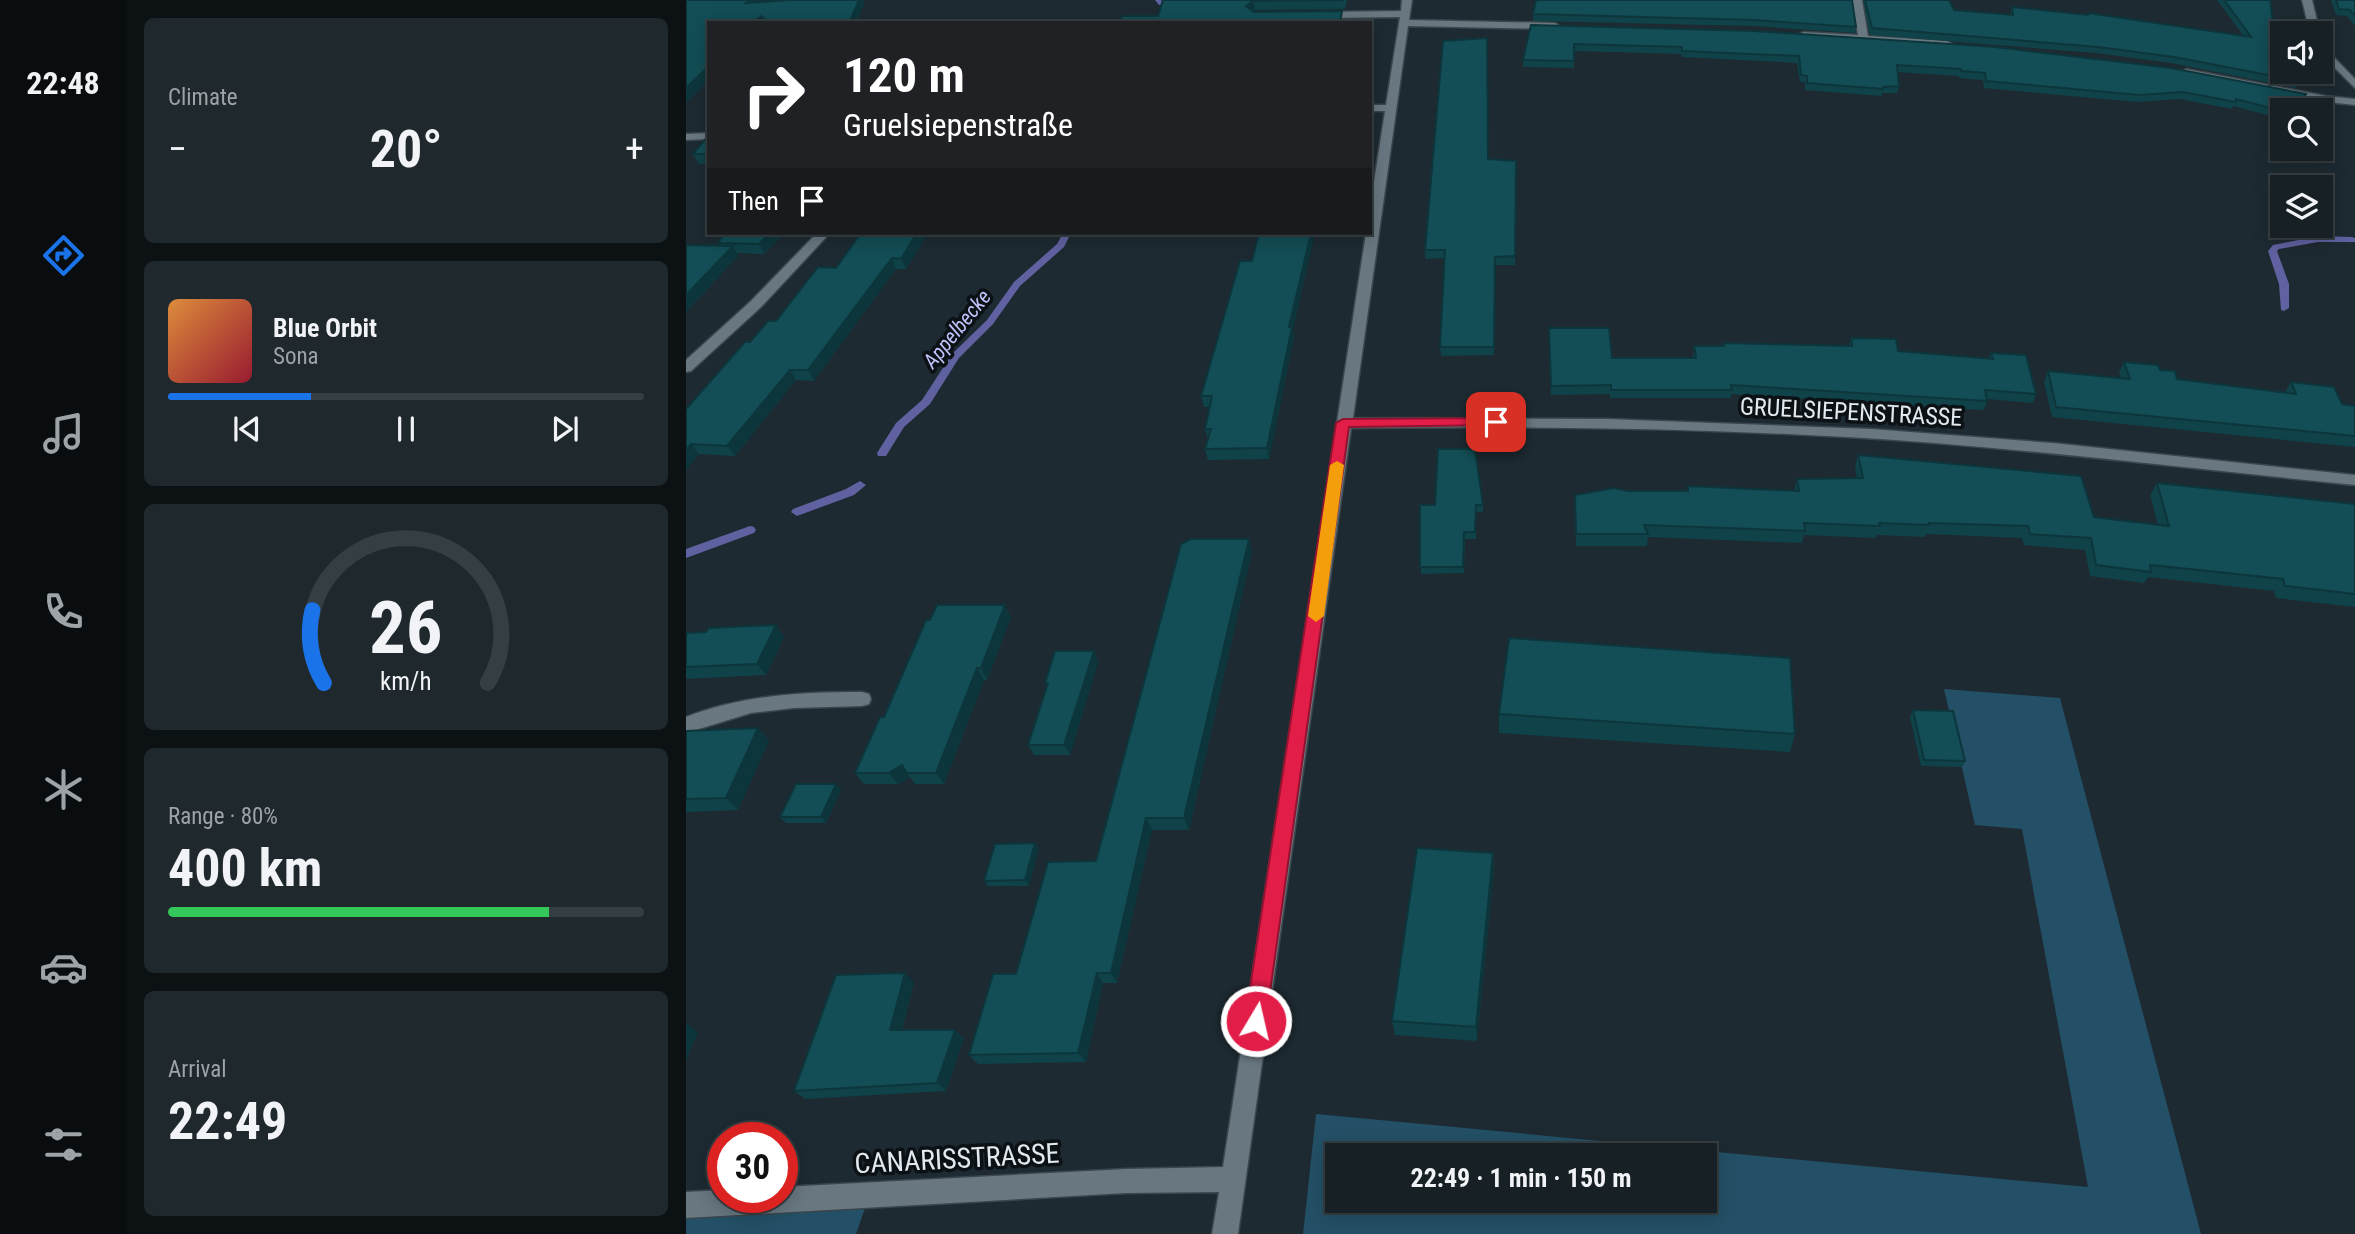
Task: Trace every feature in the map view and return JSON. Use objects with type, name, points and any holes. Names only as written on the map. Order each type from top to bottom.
[{"type":"street","points":[[1857,0],[1863,38]]},
{"type":"street","points":[[2307,0],[2312,21]]},
{"type":"street","points":[[1372,224],[1405,12]]},
{"type":"street","points":[[1310,15],[1405,12],[1568,26]]},
{"type":"street","points":[[1790,34],[1956,45]]},
{"type":"street","points":[[2333,60],[2355,85]]},
{"type":"street","points":[[2169,69],[2326,99],[2355,102]]},
{"type":"street","points":[[1372,108],[1389,108]]},
{"type":"street","points":[[686,137],[707,136]]},
{"type":"street","points":[[686,368],[756,304],[822,235]]},
{"type":"street","points":[[1224,1234],[1370,235]]},
{"type":"street","name":"GRUELSIEPENSTRASSE","points":[[1343,423],[1572,422],[1872,434],[2355,480]]},
{"type":"street","points":[[686,725],[748,704],[794,699],[862,699]]},
{"type":"street","name":"CANARISSTRASSE","points":[[686,1205],[1126,1181],[1232,1179]]},
{"type":"shaded area","points":[[1944,689],[2060,698],[2201,1234],[1303,1234],[1316,1114],[1623,1143],[1325,1143],[1325,1213],[1717,1213],[1717,1152],[2088,1187],[2022,829],[1975,825]]},
{"type":"shaded area","points":[[865,1208],[856,1234],[686,1234],[686,1219]]},
{"type":"building","points":[[686,0],[750,0],[746,3],[859,0],[850,21],[767,21],[761,16],[755,21],[707,21],[707,68],[686,88]]},
{"type":"building","points":[[1163,0],[1344,0],[1253,1],[1246,6],[1254,12],[1342,11],[1340,21],[1120,21],[1122,16],[1158,16]]},
{"type":"building","points":[[1536,0],[1852,0],[1856,27],[1754,20],[1533,14]]},
{"type":"building","points":[[1865,0],[1949,0],[1954,10],[2013,15],[2012,7],[2088,13],[2251,37],[2224,0],[2270,0],[2273,21],[2270,21],[2270,75],[2174,57],[2098,47],[1872,28]]},
{"type":"building","points":[[2336,0],[2355,0],[2355,16],[2350,10],[2339,9]]},
{"type":"building","points":[[1531,25],[1754,31],[1995,47],[2171,68],[2306,94],[2304,98],[2270,98],[2270,108],[2236,99],[2236,102],[2183,92],[2140,95],[1986,81],[1985,73],[1897,65],[1899,86],[1883,89],[1807,83],[1807,76],[1801,75],[1799,56],[1682,51],[1682,47],[1574,44],[1574,61],[1523,60]]},
{"type":"building","points":[[1487,38],[1488,159],[1516,161],[1515,256],[1495,257],[1494,347],[1440,347],[1445,250],[1425,250],[1443,41]]},
{"type":"building","points":[[707,137],[707,154],[693,154]]},
{"type":"building","points":[[724,235],[768,235],[759,244],[718,243]]},
{"type":"building","points":[[860,235],[916,235],[901,259],[892,258],[808,370],[790,370],[727,446],[691,444],[686,450],[686,409],[745,342],[750,342],[768,321],[776,321],[818,267],[836,268]]},
{"type":"building","points":[[1258,235],[1311,235],[1289,327],[1292,327],[1267,448],[1205,449],[1211,429],[1205,429],[1212,396],[1201,396],[1240,261],[1252,261]]},
{"type":"building","points":[[686,245],[733,246],[686,295]]},
{"type":"building","points":[[1549,328],[1609,328],[1612,358],[1696,358],[1694,346],[1724,346],[1723,343],[1852,346],[1851,338],[1896,339],[1898,351],[1993,359],[1991,353],[2026,355],[2036,394],[1985,390],[1987,401],[1731,385],[1732,390],[1611,390],[1611,385],[1551,386]]},
{"type":"building","points":[[2124,362],[2158,365],[2160,370],[2175,371],[2177,379],[2296,394],[2291,382],[2334,387],[2342,404],[2355,406],[2355,436],[2056,407],[2048,371],[2130,379]]},
{"type":"building","points":[[1438,449],[1475,449],[1483,505],[1476,505],[1475,532],[1464,532],[1463,567],[1420,567],[1420,505],[1435,505]]},
{"type":"building","points":[[1858,455],[2081,476],[2094,517],[2169,526],[2157,483],[2355,504],[2355,594],[2285,586],[2283,579],[2150,565],[2151,572],[2096,565],[2091,538],[2030,534],[2028,526],[1804,523],[1805,531],[1644,525],[1648,534],[1576,534],[1575,495],[1614,488],[1628,491],[1688,491],[1688,486],[1799,491],[1797,479],[1863,478]]},
{"type":"building","points":[[1191,539],[1249,539],[1184,818],[1146,818],[1111,973],[1097,973],[1078,1053],[969,1055],[993,974],[1016,974],[1048,862],[1096,861],[1181,544]]},
{"type":"building","points":[[937,605],[1005,605],[936,773],[907,773],[902,765],[889,773],[855,773],[880,717],[884,717],[926,620],[930,620]]},
{"type":"building","points":[[776,625],[757,664],[686,667],[687,633],[706,632],[709,628]]},
{"type":"building","points":[[1509,638],[1790,658],[1795,734],[1499,714]]},
{"type":"building","points":[[1055,651],[1094,651],[1064,745],[1028,745],[1048,683],[1045,683]]},
{"type":"building","points":[[1913,710],[1953,711],[1965,761],[1924,760]]},
{"type":"building","points":[[758,728],[726,798],[686,799],[686,731]]},
{"type":"building","points":[[796,784],[836,784],[821,817],[780,817]]},
{"type":"building","points":[[1035,843],[1025,880],[984,881],[995,844]]},
{"type":"building","points":[[1417,848],[1493,853],[1476,1027],[1392,1021]]},
{"type":"building","points":[[905,973],[890,1030],[955,1030],[937,1083],[794,1091],[836,975]]},
{"type":"waterway","name":"Appelbecke","points":[[1158,0],[1161,4]]},
{"type":"waterway","name":"Appelbecke","points":[[882,453],[900,425],[926,402],[955,356],[990,322],[1017,284],[1061,245],[1066,235]]},
{"type":"waterway","points":[[2284,308],[2284,284],[2272,251],[2276,247],[2318,239],[2352,240]]},
{"type":"waterway","name":"Appelbecke","points":[[797,512],[850,492],[860,485]]},
{"type":"waterway","name":"Appelbecke","points":[[686,554],[750,530]]},
{"type":"slow traffic","points":[[1316,616],[1337,465]]},
{"type":"route","points":[[1256,1021],[1343,423],[1496,422]]}]
